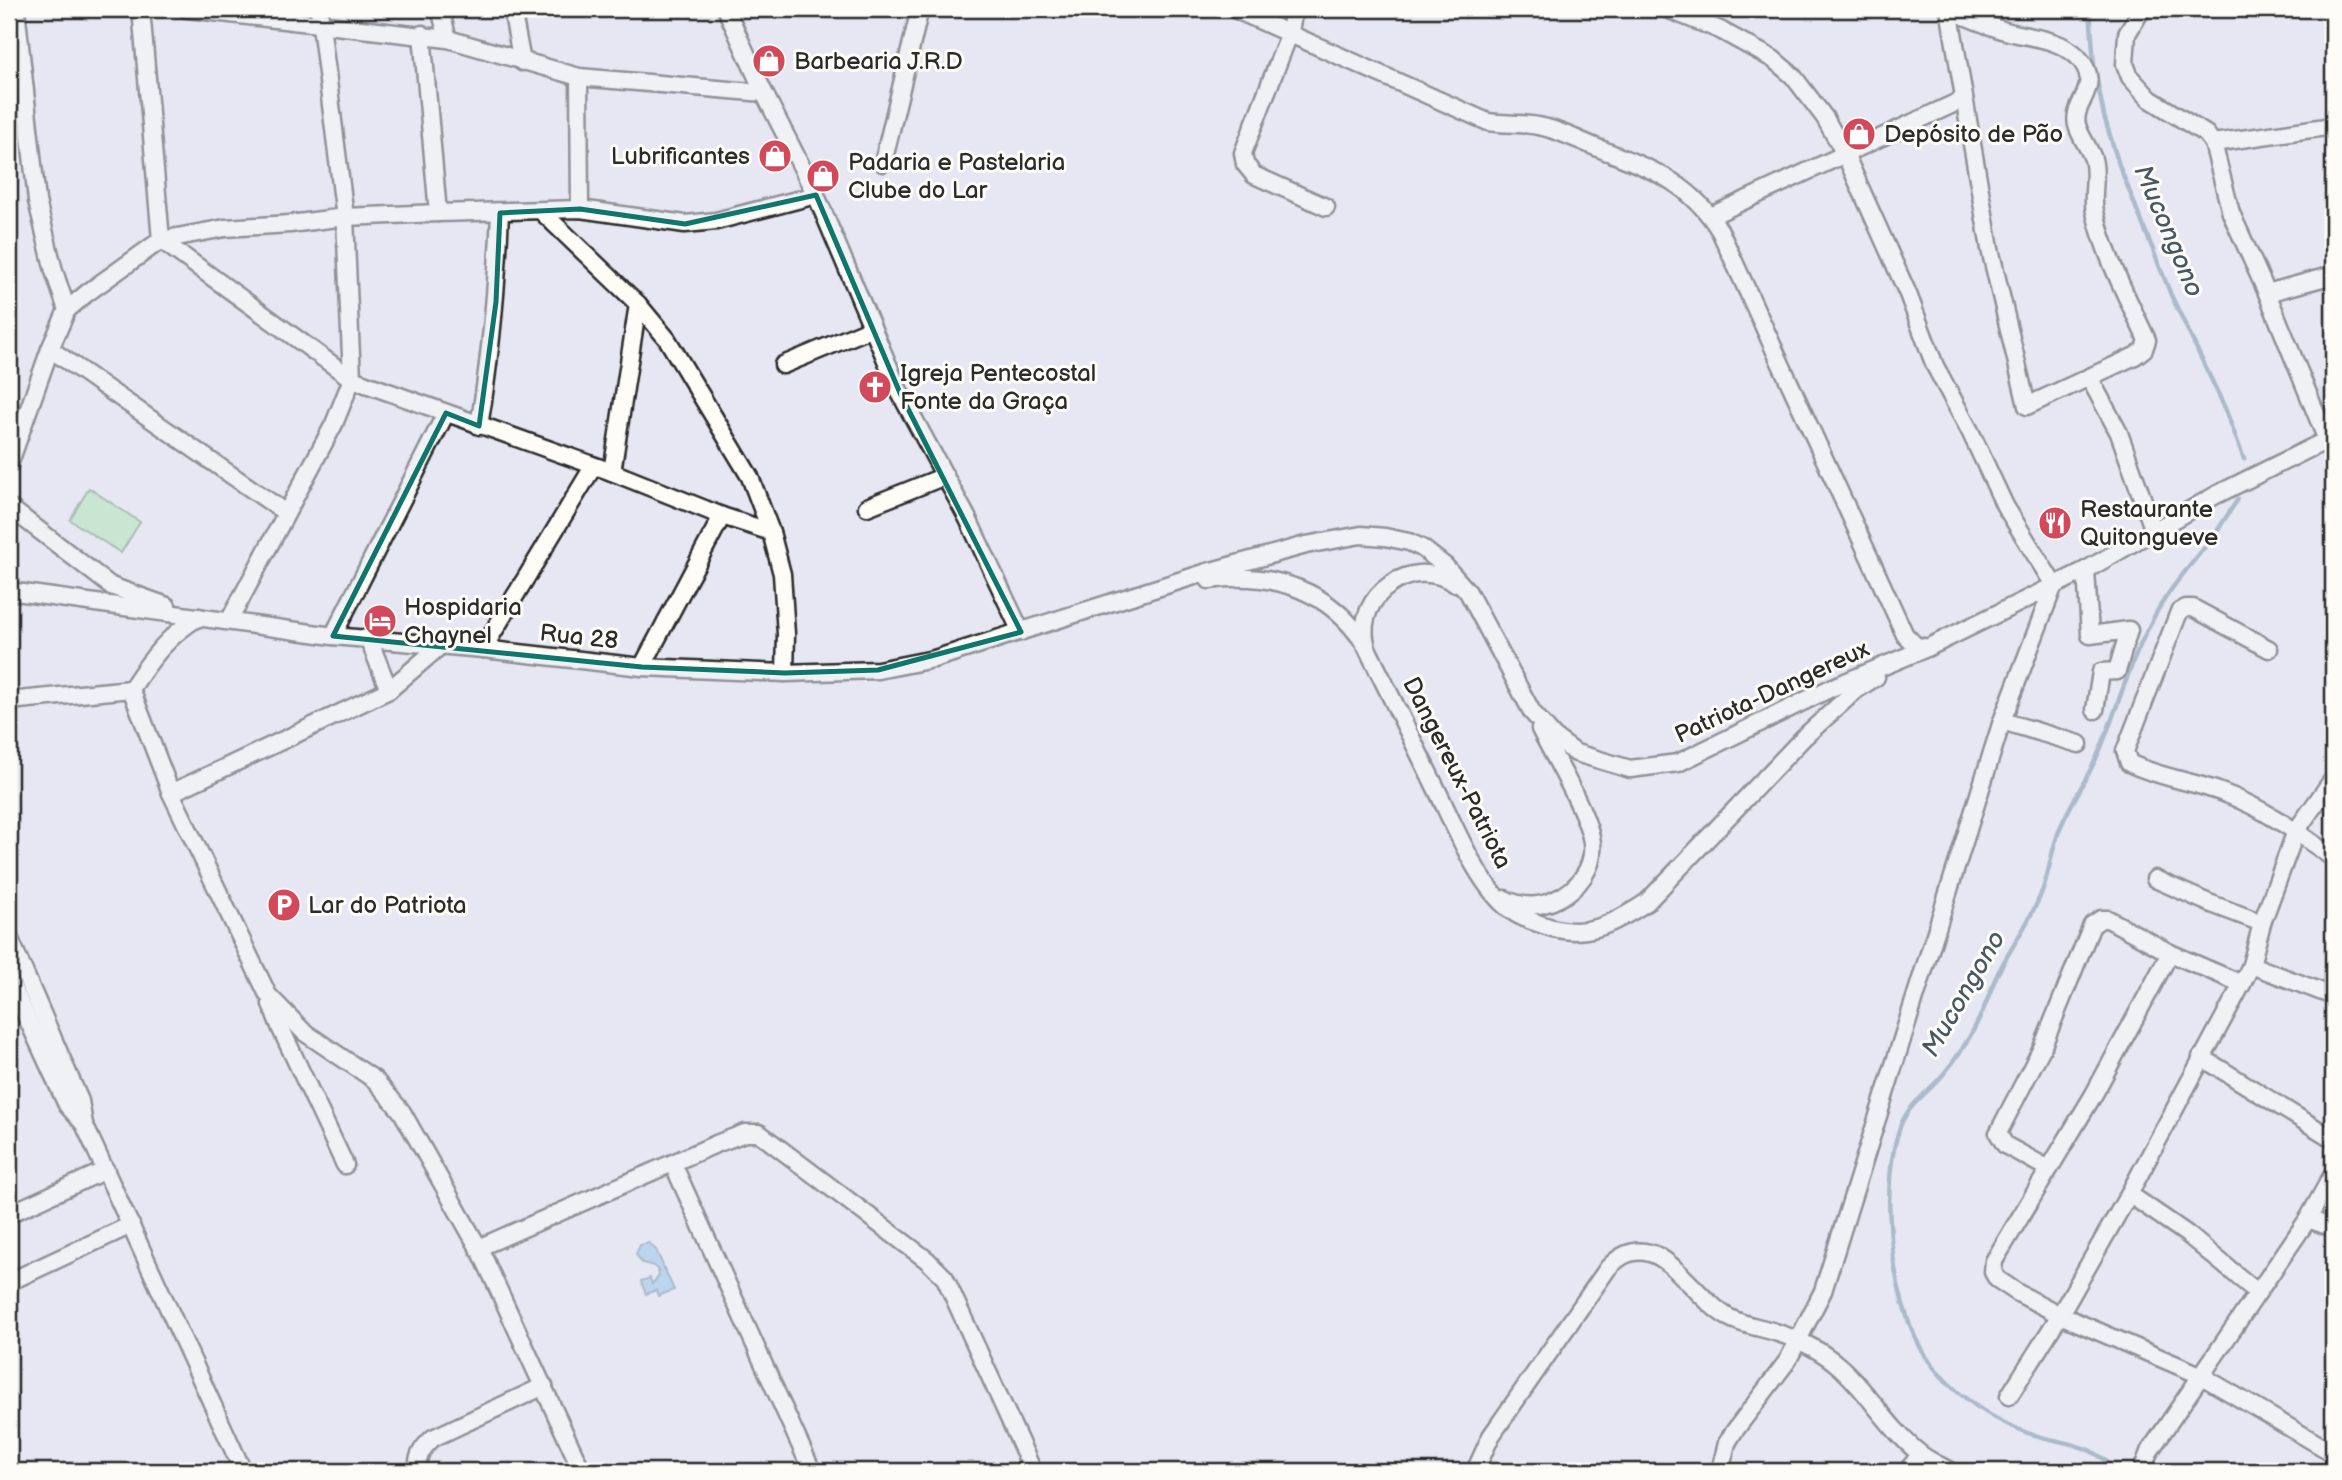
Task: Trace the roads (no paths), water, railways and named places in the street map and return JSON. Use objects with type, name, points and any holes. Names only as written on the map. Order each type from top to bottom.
[{"type":"street","points":[[16,9],[37,201],[54,271],[67,310]]},
{"type":"street","points":[[141,9],[161,240],[352,379],[771,532]]},
{"type":"street","points":[[187,9],[320,16],[448,39],[579,77],[764,93]]},
{"type":"street","points":[[440,9],[448,39]]},
{"type":"street","points":[[512,9],[522,62]]},
{"type":"street","points":[[726,9],[764,93],[816,195],[900,393],[993,568],[1021,632]]},
{"type":"street","points":[[883,163],[920,9]]},
{"type":"street","points":[[1234,9],[1488,122],[1548,128],[1646,167],[1668,177],[1687,191],[1711,216],[1720,231],[1905,635],[1916,646],[1923,648],[2086,570],[2216,495],[2331,444],[2231,213],[2213,143],[2206,134],[2150,99],[2130,78],[2125,64],[2127,34],[2142,9]]},
{"type":"street","points":[[1294,9],[1290,32],[1243,153],[1245,164],[1254,175],[1326,207]]},
{"type":"street","points":[[1667,9],[1720,30],[1773,59],[1793,76],[1810,96],[1845,154],[1908,294],[1935,366],[1970,431],[2005,506],[2054,585]]},
{"type":"street","points":[[1948,9],[1972,14],[2005,31],[2052,41],[2076,56],[2087,72],[2087,92],[2076,119],[2093,159],[2097,177],[2094,209],[2104,244],[2147,340],[2144,349],[2135,356],[2028,406],[1990,249],[1948,9]]},
{"type":"street","points":[[229,621],[334,424],[352,379],[345,217],[320,16]]},
{"type":"street","points":[[422,34],[438,213]]},
{"type":"street","points":[[579,77],[580,209]]},
{"type":"street","points":[[1711,216],[1964,99]]},
{"type":"street","points":[[2213,143],[2333,126]]},
{"type":"street","points":[[9,465],[50,349],[67,310],[161,240],[225,228],[345,217],[438,213],[580,209],[685,224],[716,221],[816,195]]},
{"type":"street","points":[[541,211],[638,304],[667,338],[751,477],[771,532],[782,574],[786,634],[785,673]]},
{"type":"street","points":[[479,426],[494,329],[500,213]]},
{"type":"street","points":[[2267,293],[2333,275]]},
{"type":"street","points":[[612,472],[638,304]]},
{"type":"street","points":[[783,365],[872,328]]},
{"type":"street","points":[[50,349],[286,513]]},
{"type":"street","points":[[2089,377],[2119,433],[2154,531]]},
{"type":"street","points":[[332,636],[446,413]]},
{"type":"street","points":[[483,649],[593,467]]},
{"type":"street","points":[[867,507],[945,476]]},
{"type":"street","points":[[9,507],[111,586],[198,617]]},
{"type":"street","points":[[642,667],[722,516]]},
{"type":"street","name":"Patriota-Dangereux","points":[[1167,585],[1306,545],[1361,535],[1397,539],[1422,548],[1445,566],[1468,592],[1532,712],[1554,737],[1576,753],[1630,769],[1678,763],[1831,688],[1923,648]]},
{"type":"street","points":[[2086,570],[2090,635],[2129,630],[2117,671],[2101,672],[2095,710]]},
{"type":"street","points":[[1366,646],[1366,616],[1376,598],[1391,583],[1405,576],[1425,572],[1443,575],[1468,592]]},
{"type":"street","name":"Dangereux-Patriota","points":[[1167,585],[1221,578],[1278,580],[1311,593],[1343,617],[1366,646],[1468,853],[1494,893],[1509,909],[1559,931],[1590,930],[1618,921],[1647,902],[1804,737],[1856,690],[1923,648]]},
{"type":"street","name":"Rua 28","points":[[198,617],[332,636],[642,667],[785,673],[878,670],[933,659],[1167,585]]},
{"type":"street","points":[[1720,1471],[1727,1443],[1788,1360],[1823,1291],[2002,721],[2054,585]]},
{"type":"street","points":[[9,591],[198,617]]},
{"type":"street","points":[[2269,649],[2193,608],[2179,612],[2125,751],[2129,763],[2147,772],[2223,793],[2296,831],[2333,858]]},
{"type":"street","points":[[9,701],[131,689],[160,648],[198,617]]},
{"type":"street","points":[[369,639],[389,690]]},
{"type":"street","points":[[172,793],[389,690],[439,647]]},
{"type":"street","points":[[131,689],[172,793],[345,1165]]},
{"type":"street","points":[[1494,893],[1513,904],[1531,906],[1549,903],[1567,895],[1581,881],[1591,863],[1592,843],[1583,815],[1532,712]]},
{"type":"street","points":[[2002,721],[2079,744]]},
{"type":"street","points":[[2009,1396],[2060,1315],[2129,1194],[2242,984],[2251,965],[2262,923],[2296,831],[2333,779]]},
{"type":"street","points":[[2155,879],[2262,923]]},
{"type":"street","points":[[2049,1169],[2005,1146],[1998,1133],[2042,1048],[2092,925],[2101,919],[2108,919],[2170,953],[2242,984]]},
{"type":"street","points":[[9,937],[80,1101],[84,1124],[243,1471]]},
{"type":"street","points":[[2170,953],[2094,1094],[1994,1261],[1993,1272],[1997,1279],[2018,1293],[2060,1315],[2200,1375],[2333,1453]]},
{"type":"street","points":[[2251,965],[2333,996]]},
{"type":"street","points":[[9,979],[67,1105],[84,1124]]},
{"type":"street","points":[[268,995],[297,1026],[375,1080],[402,1112],[478,1248],[582,1471]]},
{"type":"street","points":[[297,1063],[296,1053],[301,1045],[319,1041]]},
{"type":"street","points":[[2201,1057],[2333,1139]]},
{"type":"street","points":[[478,1248],[745,1133],[759,1133],[927,1259],[945,1278],[1033,1471]]},
{"type":"street","points":[[673,1164],[812,1471]]},
{"type":"street","points":[[9,1214],[106,1170]]},
{"type":"street","points":[[2142,1471],[2149,1452],[2308,1219],[2333,1174]]},
{"type":"street","points":[[2129,1194],[2187,1234],[2257,1292]]},
{"type":"street","points":[[2308,1219],[2333,1228]]},
{"type":"street","points":[[9,1282],[131,1225]]},
{"type":"street","points":[[1482,1470],[1492,1436],[1608,1268],[1629,1252],[1650,1253],[1660,1257],[1701,1297],[1730,1318],[1798,1340],[1816,1349],[1839,1366],[1887,1422],[1920,1455],[1950,1471]]},
{"type":"street","points":[[418,1471],[419,1454],[433,1438],[544,1386]]},
{"type":"street","points":[[1907,1471],[1920,1455]]},
{"type":"water","points":[[649,1243],[656,1250],[674,1290],[658,1296],[656,1290],[646,1294],[641,1281],[650,1278],[652,1284],[659,1276],[657,1270],[642,1263],[636,1254],[640,1245]]},
{"type":"waterway","name":"Mucongono","points":[[2090,9],[2094,65],[2104,116],[2119,165],[2171,295],[2225,408],[2244,459]]},
{"type":"waterway","name":"Mucongono","points":[[2115,1471],[2106,1461],[2085,1449],[2025,1432],[1992,1416],[1961,1395],[1934,1368],[1915,1337],[1899,1289],[1891,1233],[1890,1176],[1903,1119],[1947,1070],[1967,1041],[1998,973],[2038,900],[2058,834],[2099,752],[2146,631],[2167,595],[2212,538],[2238,499]]},
{"type":"place","name":"Barbearia J.R.D","points":[[769,61]]},
{"type":"place","name":"Depósito de Pão","points":[[1859,134]]},
{"type":"place","name":"Lubrificantes","points":[[775,156]]},
{"type":"place","name":"Padaria e Pastelaria Clube do Lar","points":[[823,176]]},
{"type":"place","name":"Igreja Pentecostal Fonte da Graça","points":[[875,387]]},
{"type":"place","name":"Restaurante Quitongueve","points":[[2055,523]]},
{"type":"place","name":"Hospidaria Chaynel","points":[[380,621]]},
{"type":"place","name":"Lar do Patriota","points":[[284,905]]}]
